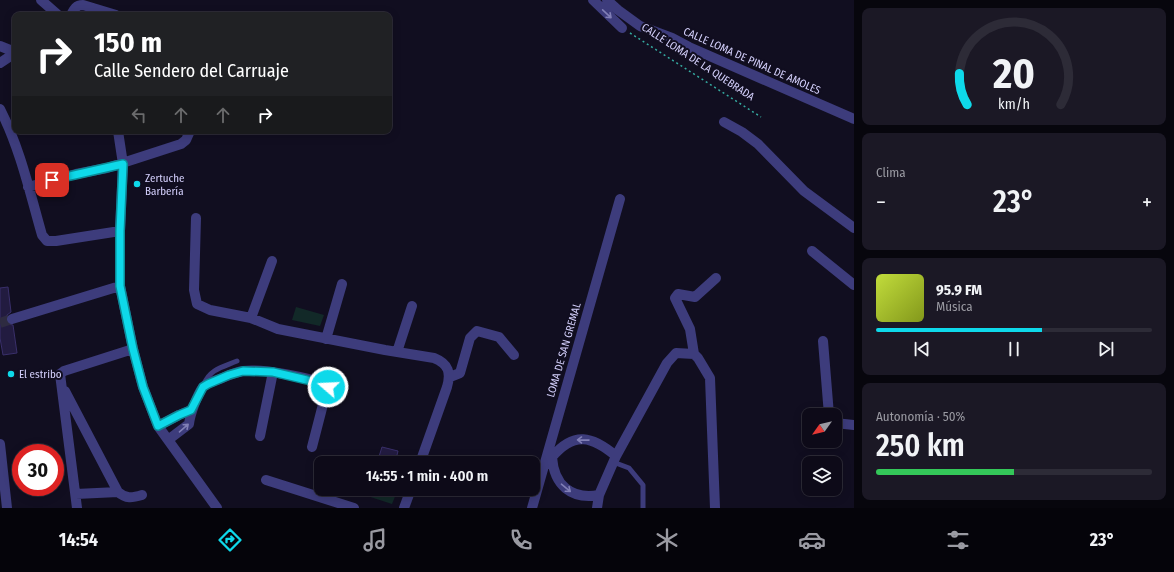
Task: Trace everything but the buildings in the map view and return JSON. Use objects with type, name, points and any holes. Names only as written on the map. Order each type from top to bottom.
[{"type":"street","points":[[41,0],[55,12]]},
{"type":"street","points":[[593,0],[622,28],[628,17],[607,0]]},
{"type":"street","points":[[72,12],[74,8],[79,5],[105,12]]},
{"type":"street","name":"CALLE LOMA DE LA QUEBRADA","points":[[628,17],[640,26]]},
{"type":"street","name":"CALLE LOMA DE LA QUEBRADA","points":[[622,28],[640,26]]},
{"type":"street","name":"CALLE LOMA DE PINAL DE AMOLES","points":[[640,26],[672,38],[689,47],[854,119]]},
{"type":"street","points":[[0,46],[12,51]]},
{"type":"street","points":[[0,63],[12,54]]},
{"type":"street","points":[[0,109],[12,126]]},
{"type":"street","points":[[724,122],[742,132],[758,144],[804,191],[854,228]]},
{"type":"street","points":[[14,134],[42,235],[47,241],[56,241],[120,231]]},
{"type":"street","points":[[118,134],[123,164],[120,231],[120,286],[133,349],[143,387],[158,426],[217,508]]},
{"type":"street","points":[[28,187],[123,164],[181,144],[186,140],[189,134]]},
{"type":"street","name":"LOMA DE SAN GREMAL","points":[[532,508],[549,456],[620,198]]},
{"type":"street","points":[[196,218],[194,290],[197,304],[210,310],[251,318],[278,329],[440,360],[447,368],[450,377],[448,387],[423,456]]},
{"type":"street","points":[[812,251],[854,285]]},
{"type":"street","points":[[251,318],[272,261]]},
{"type":"street","points":[[715,508],[710,378],[694,354],[690,329],[675,298],[678,294],[696,297],[716,278]]},
{"type":"street","points":[[326,339],[342,284]]},
{"type":"street","points":[[12,319],[120,286]]},
{"type":"street","points":[[397,352],[412,306]]},
{"type":"street","points":[[450,377],[460,373],[470,338],[477,331],[499,338],[514,355]]},
{"type":"street","points":[[823,341],[828,408]]},
{"type":"street","points":[[77,508],[59,376],[64,371],[133,349]]},
{"type":"street","points":[[597,508],[599,495],[615,459],[667,363],[676,353],[694,354]]},
{"type":"street","points":[[168,440],[189,424],[191,410],[203,387],[217,380],[243,371],[273,372],[328,385],[312,447]]},
{"type":"street","points":[[260,436],[273,372]]},
{"type":"street","points":[[61,384],[118,492],[122,496],[129,498],[142,495]]},
{"type":"street","points":[[158,426],[191,410]]},
{"type":"street","points":[[842,424],[854,425]]},
{"type":"street","points":[[599,495],[589,497],[565,489],[558,480],[549,456],[567,444],[578,439],[585,438],[606,447],[615,459]]},
{"type":"street","points":[[0,444],[7,508]]},
{"type":"street","points":[[266,480],[354,508]]},
{"type":"street","points":[[76,494],[118,492]]},
{"type":"street","points":[[404,508],[408,496]]},
{"type":"lane","points":[[203,387],[210,373],[237,361]]},
{"type":"lane","points":[[615,459],[629,468],[643,484],[643,508]]},
{"type":"path","name":"CALLE LOMA DE LA QUEBRADA","points":[[622,28],[761,117]]},
{"type":"green space","points":[[296,307],[324,315],[320,326],[292,320]]},
{"type":"green space","points":[[367,496],[395,496],[392,504]]},
{"type":"tunnel","points":[[0,323],[12,319]]},
{"type":"place","name":"Zertuche Barbería","points":[[137,184]]},
{"type":"place","name":"El estribo","points":[[11,374]]},
{"type":"route","points":[[52,180],[123,164],[120,231],[120,286],[133,349],[143,387],[158,426],[191,410],[203,387],[229,375],[243,371],[273,372],[328,385],[328,387]]}]
